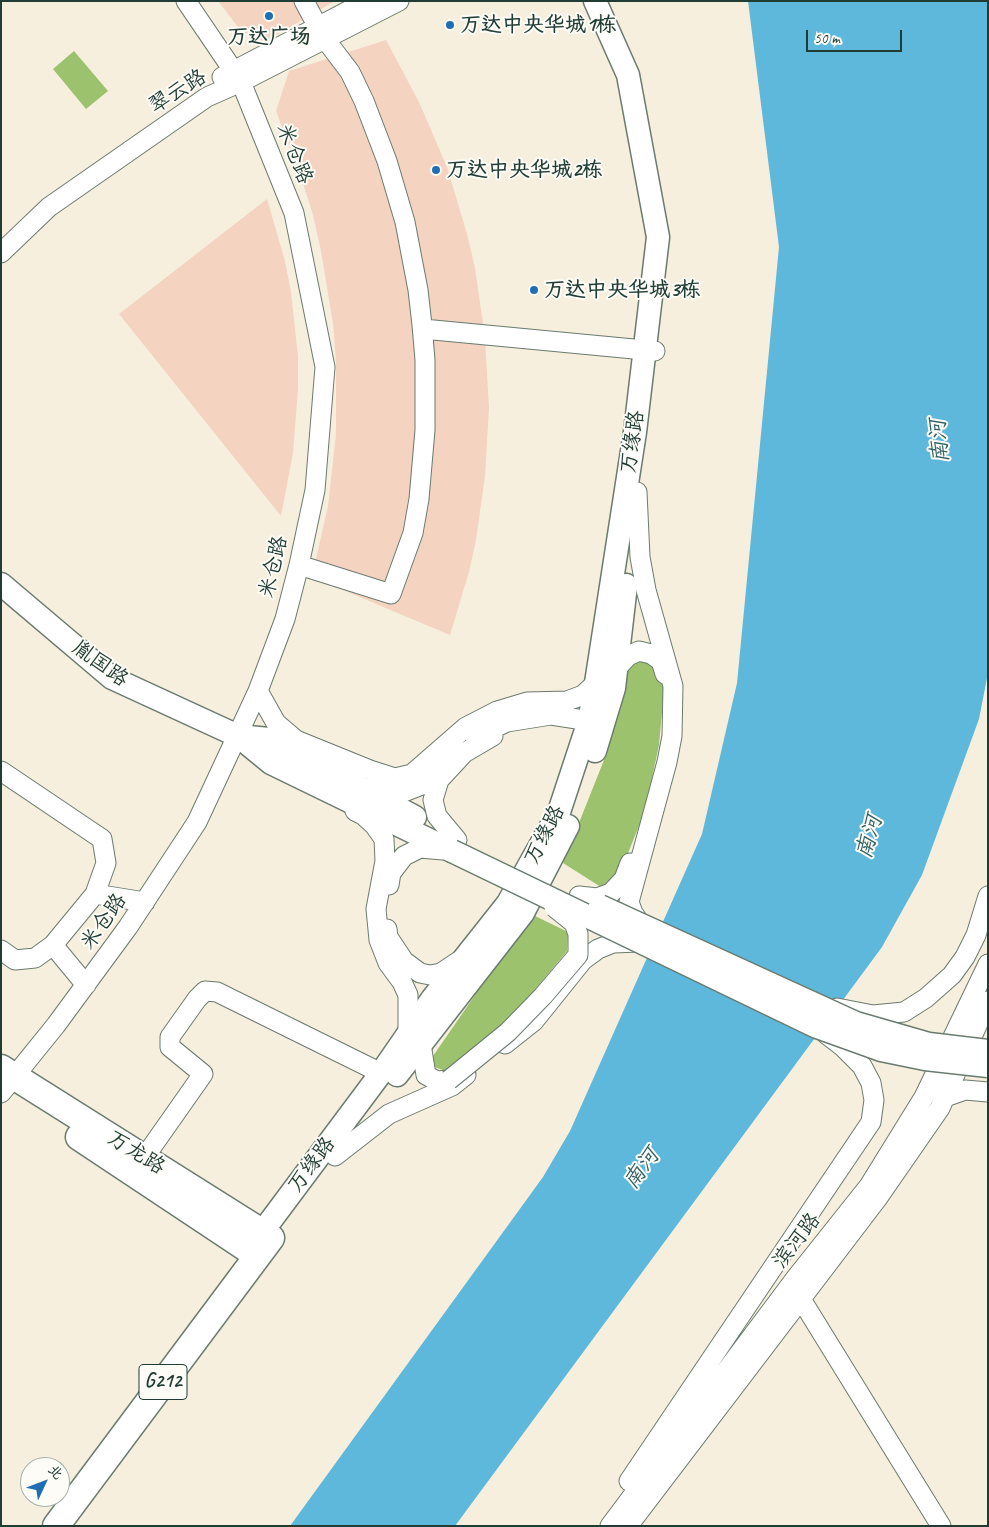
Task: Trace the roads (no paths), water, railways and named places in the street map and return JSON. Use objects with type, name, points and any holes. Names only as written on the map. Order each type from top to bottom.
[{"type":"highway","name":"万龙路","points":[[5,1082],[144,1158],[260,1244]]},
{"type":"highway","name":"万龙路","points":[[5,1082],[260,1244]]},
{"type":"highway","name":"万缘路","points":[[40,1526],[260,1244]]},
{"type":"highway","name":"万缘路","points":[[56,1526],[260,1244]]},
{"type":"main road","name":"万缘路","points":[[260,1244],[335,1156],[414,1039],[432,999],[508,903],[559,812],[594,729],[614,688],[637,492],[658,237],[628,75],[595,1]]},
{"type":"main road","name":"万缘路","points":[[260,1244],[381,1073],[414,1039],[523,913],[573,816],[594,729],[596,683],[633,442],[669,237],[638,72],[606,1]]},
{"type":"main road","name":"胤国路","points":[[1,584],[112,678],[238,736],[271,763],[455,846]]},
{"type":"main road","name":"胤国路","points":[[238,736],[269,738],[455,846]]},
{"type":"main road","points":[[455,846],[579,896],[641,934],[804,999],[856,1023],[920,1041],[988,1051]]},
{"type":"main road","points":[[455,846],[641,934],[817,1027],[881,1050],[925,1059],[988,1066]]},
{"type":"street","name":"米仓路","points":[[5,1082],[56,1025],[86,985],[145,902],[197,822],[258,692],[285,619],[315,490],[326,367],[294,213],[237,76],[186,1]]},
{"type":"street","points":[[299,565],[391,594],[413,534],[421,482],[426,395],[423,330],[412,256],[403,214],[387,161],[364,101],[350,72],[321,33],[304,1]]},
{"type":"street","name":"翠云路","points":[[321,33],[367,1]]},
{"type":"street","name":"翠云路","points":[[1,239],[52,193],[172,108],[321,33],[399,1]]},
{"type":"street","name":"翠云路","points":[[1,253],[49,207],[237,76]]},
{"type":"street","points":[[423,330],[650,351]]},
{"type":"street","points":[[579,896],[597,898],[611,893],[624,879],[650,810],[672,736],[673,686],[646,590],[640,557],[637,492]]},
{"type":"street","points":[[335,1156],[389,1114],[451,1083],[534,1021],[583,960],[598,949],[641,934],[629,902],[635,874],[656,808],[664,761],[668,680],[660,661],[651,654],[639,651],[628,656],[616,669]]},
{"type":"street","points":[[258,692],[276,723],[296,740],[395,778],[412,774],[466,728],[497,711],[526,702],[567,701],[583,695],[596,683]]},
{"type":"street","points":[[269,738],[295,748],[389,794],[404,792],[422,785],[456,748],[487,730],[507,722],[551,715],[594,729]]},
{"type":"street","points":[[271,763],[363,815],[374,825],[384,839],[385,861],[376,909],[379,940],[388,963],[402,982],[408,995],[414,1039],[426,1076],[437,1081],[451,1083],[508,1032],[543,996],[578,955],[578,934],[574,923],[560,910],[455,846],[437,816],[433,800],[439,780],[464,753],[493,736],[514,728],[546,725],[594,729]]},
{"type":"street","points":[[1,771],[102,839],[106,863],[95,894],[53,945],[35,958],[14,960],[1,950]]},
{"type":"street","points":[[455,846],[420,848],[404,856],[391,873],[385,910],[388,937],[404,961],[420,973],[430,975],[441,973],[466,956]]},
{"type":"street","points":[[95,894],[145,902]]},
{"type":"street","points":[[804,999],[873,1015],[904,1012],[926,998],[952,975],[965,957],[976,935],[988,896]]},
{"type":"street","points":[[53,945],[86,985]]},
{"type":"street","name":"滨河路","points":[[610,1526],[795,1279],[869,1186],[924,1097],[988,964]]},
{"type":"street","points":[[144,1158],[203,1074],[170,1046],[170,1036],[197,999],[206,991],[217,992],[381,1073]]},
{"type":"street","name":"滨河路","points":[[628,1526],[877,1199],[940,1108],[988,1001]]},
{"type":"street","points":[[600,1526],[871,1122],[874,1100],[871,1083],[862,1066],[843,1047],[817,1027]]},
{"type":"street","points":[[945,1097],[965,1090],[988,1092]]},
{"type":"street","points":[[802,1299],[941,1526]]},
{"type":"water","name":"南河","points":[[748,1],[988,1],[988,673],[979,719],[922,875],[882,947],[455,1526],[290,1526],[543,1177],[570,1131],[702,834],[737,683],[779,247]]},
{"type":"place","name":"万达广场","points":[[269,16]]},
{"type":"place","name":"万达中央华城1栋","points":[[450,25]]},
{"type":"place","name":"万达中央华城2栋","points":[[436,170]]},
{"type":"place","name":"万达中央华城3栋","points":[[534,290]]}]
